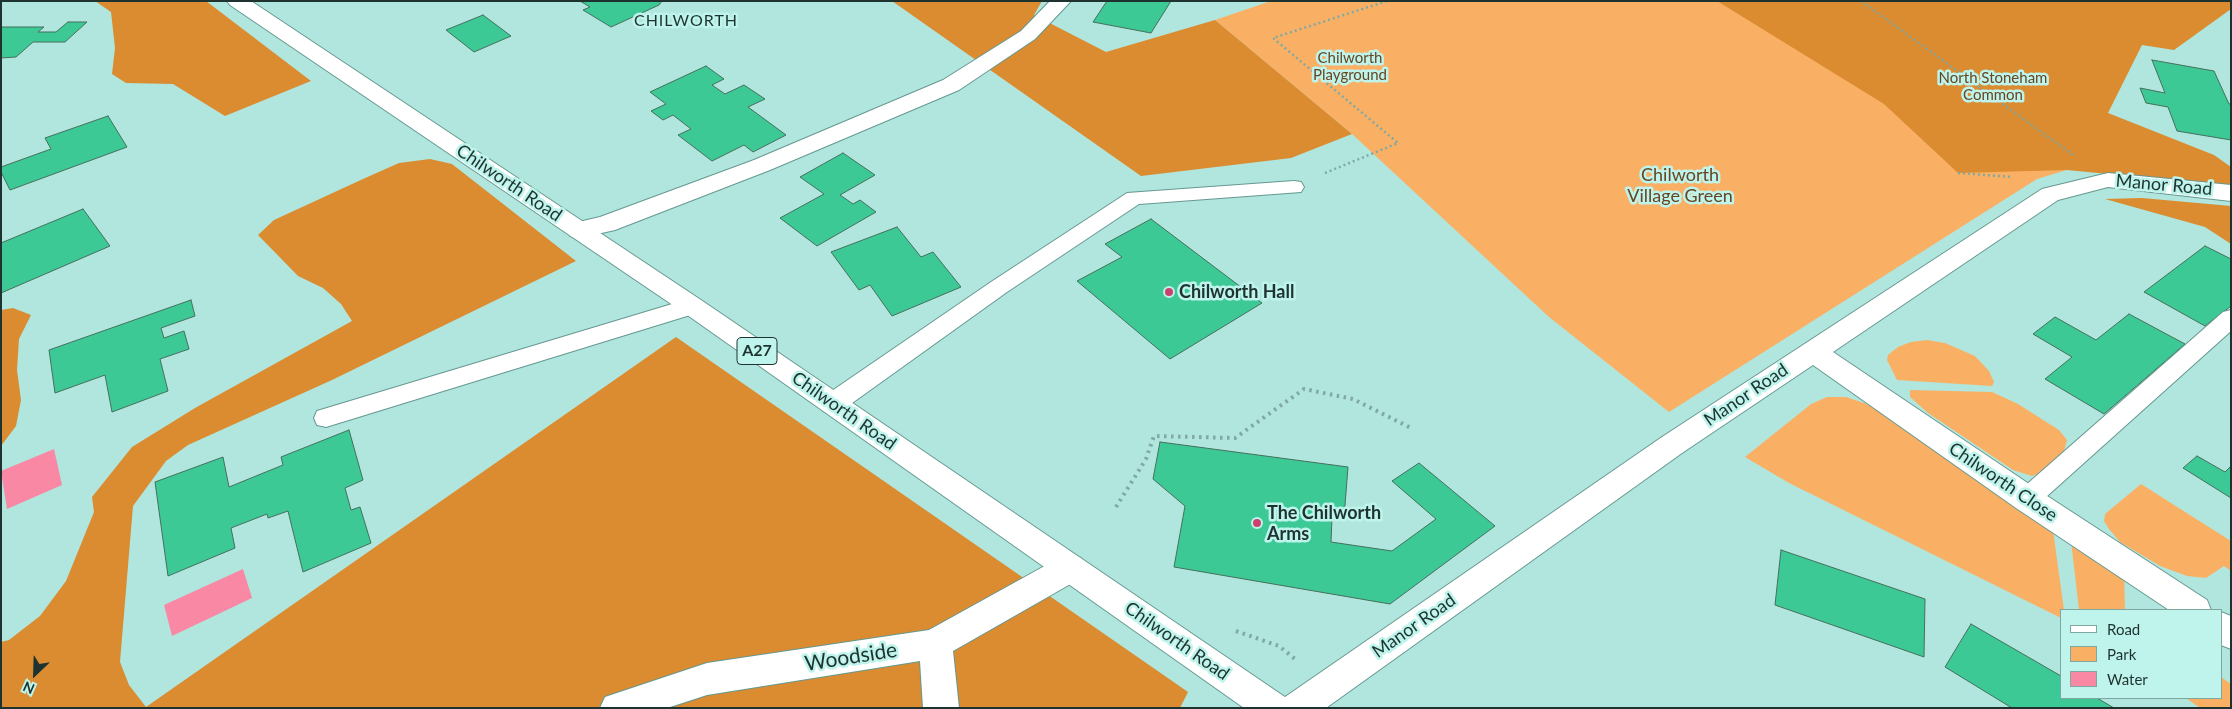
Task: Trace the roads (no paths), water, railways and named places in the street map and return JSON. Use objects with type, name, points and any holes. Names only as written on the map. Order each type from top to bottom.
[{"type":"street","name":"Chilworth Road","points":[[237,1],[692,306],[1273,708]]},
{"type":"street","points":[[579,230],[606,224],[762,165],[951,85],[1028,35],[1061,1]]},
{"type":"street","name":"Manor Road","points":[[1297,708],[1664,450],[2050,194],[2108,180],[2231,193]]},
{"type":"street","name":"Chilworth Close","points":[[1812,351],[2027,499],[2193,609]]},
{"type":"street","name":"Woodside","points":[[617,708],[707,679],[935,644],[1070,568]]},
{"type":"street","points":[[935,644],[941,708]]},
{"type":"lane","points":[[832,404],[999,287],[1134,198],[1294,187]]},
{"type":"lane","points":[[326,418],[692,306]]},
{"type":"lane","points":[[2027,499],[2231,318]]},
{"type":"water","points":[[54,449],[62,485],[7,509],[1,471]]},
{"type":"water","points":[[243,569],[252,598],[172,636],[164,605]]},
{"type":"place","name":"Chilworth Hall","points":[[1169,292]]},
{"type":"place","name":"The Chilworth Arms","points":[[1257,523]]},
{"type":"district","name":"CHILWORTH","points":[[686,21]]},
{"type":"park label","name":"Chilworth Playground","points":[[1350,66]]},
{"type":"park label","name":"North Stoneham Common","points":[[1993,86]]},
{"type":"park label","name":"Chilworth Village Green","points":[[1680,185]]}]
